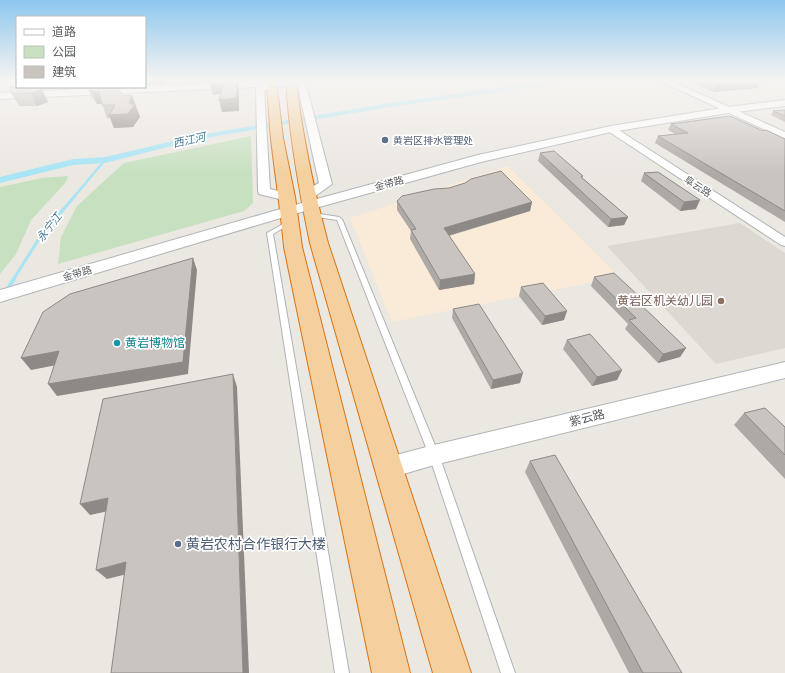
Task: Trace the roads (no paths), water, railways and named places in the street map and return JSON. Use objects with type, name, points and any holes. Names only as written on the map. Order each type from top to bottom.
[{"type":"highway","points":[[277,111],[286,127],[300,207],[319,243],[390,467],[452,673]]},
{"type":"highway","points":[[286,127],[291,111]]},
{"type":"highway","points":[[300,207],[293,247],[391,673]]},
{"type":"main road","name":"金带路","points":[[0,296],[300,207],[478,159],[611,129],[719,111]]},
{"type":"street","points":[[275,111],[326,184],[300,207]]},
{"type":"street","points":[[286,127],[292,111]]},
{"type":"street","points":[[731,111],[785,136]]},
{"type":"street","name":"阜云路","points":[[611,129],[785,242]]},
{"type":"street","name":"紫云路","points":[[390,467],[785,370]]},
{"type":"lane","points":[[342,673],[270,233],[300,207],[339,219],[434,455],[508,673]]},
{"type":"waterway","name":"西江河","points":[[0,180],[73,162],[105,160],[199,137],[352,111]]},
{"type":"waterway","name":"永宁江","points":[[73,198],[105,160]]},
{"type":"waterway","name":"永宁江","points":[[13,280],[42,234],[74,197]]},
{"type":"waterway","name":"永宁江","points":[[0,300],[14,279]]},
{"type":"place","name":"黄岩区排水管理处","points":[[385,140]]},
{"type":"place","name":"黄岩区机关幼儿园","points":[[721,301]]},
{"type":"place","name":"黄岩博物馆","points":[[117,343]]},
{"type":"place","name":"黄岩农村合作银行大楼","points":[[178,544]]}]
